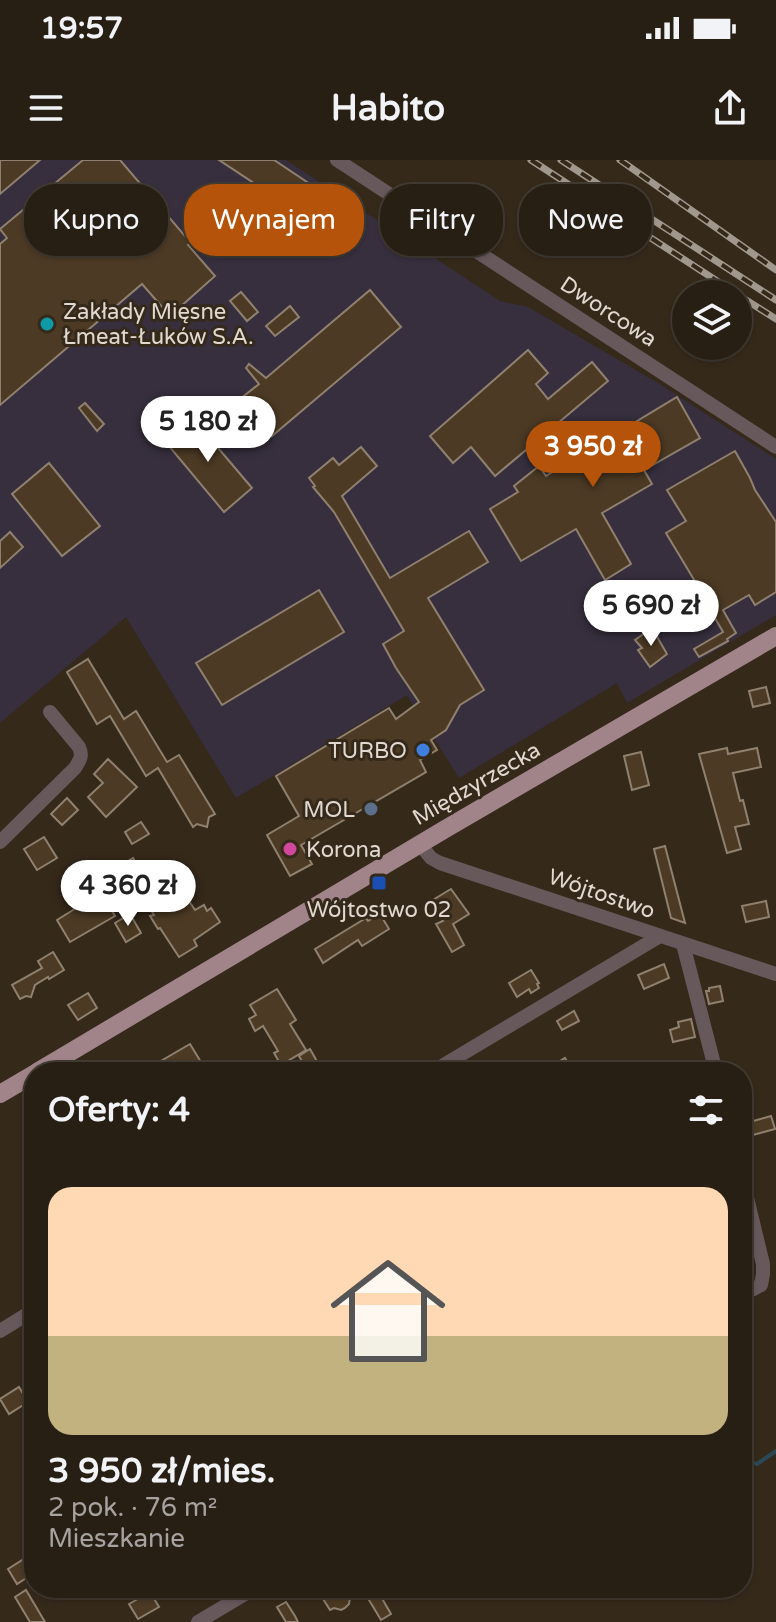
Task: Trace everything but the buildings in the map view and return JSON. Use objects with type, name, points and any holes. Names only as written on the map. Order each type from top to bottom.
[{"type":"main road","name":"Międzyrzecka","points":[[53,1062],[776,636]]},
{"type":"main road","name":"Międzyrzecka","points":[[0,1094],[24,1080]]},
{"type":"street","name":"Dworcowa","points":[[337,160],[776,447]]},
{"type":"street","points":[[0,842],[80,760],[82,754],[79,747],[50,712]]},
{"type":"street","name":"Wójtostwo","points":[[420,844],[431,858],[440,863],[776,974]]},
{"type":"street","points":[[449,1062],[660,936]]},
{"type":"street","points":[[683,944],[713,1062]]},
{"type":"street","points":[[752,1218],[763,1264],[761,1285],[752,1290]]},
{"type":"street","points":[[0,1331],[24,1316]]},
{"type":"street","points":[[198,1622],[238,1598]]},
{"type":"shaded area","name":"Zakłady Mięsne Łmeat-Łuków S.A.","points":[[0,160],[286,160],[322,184],[184,184],[184,256],[364,256],[364,211],[380,222],[380,256],[432,256],[500,301],[528,307],[658,383],[776,459],[776,615],[627,703],[617,683],[459,778],[407,695],[236,798],[126,617],[0,723]]},
{"type":"waterway","points":[[752,1462],[757,1464],[776,1451]]},
{"type":"railway","points":[[531,160],[715,280]]},
{"type":"railway","points":[[561,160],[776,300]]},
{"type":"railway","points":[[620,160],[776,270]]},
{"type":"railway","points":[[752,304],[776,319]]},
{"type":"place","name":"Zakłady Mięsne Łmeat-Łuków S.A.","points":[[47,324]]},
{"type":"place","name":"TURBO","points":[[423,750]]},
{"type":"place","name":"MOL","points":[[371,809]]},
{"type":"place","name":"Korona","points":[[290,849]]},
{"type":"place","name":"Wójtostwo 02","points":[[379,883]]}]
